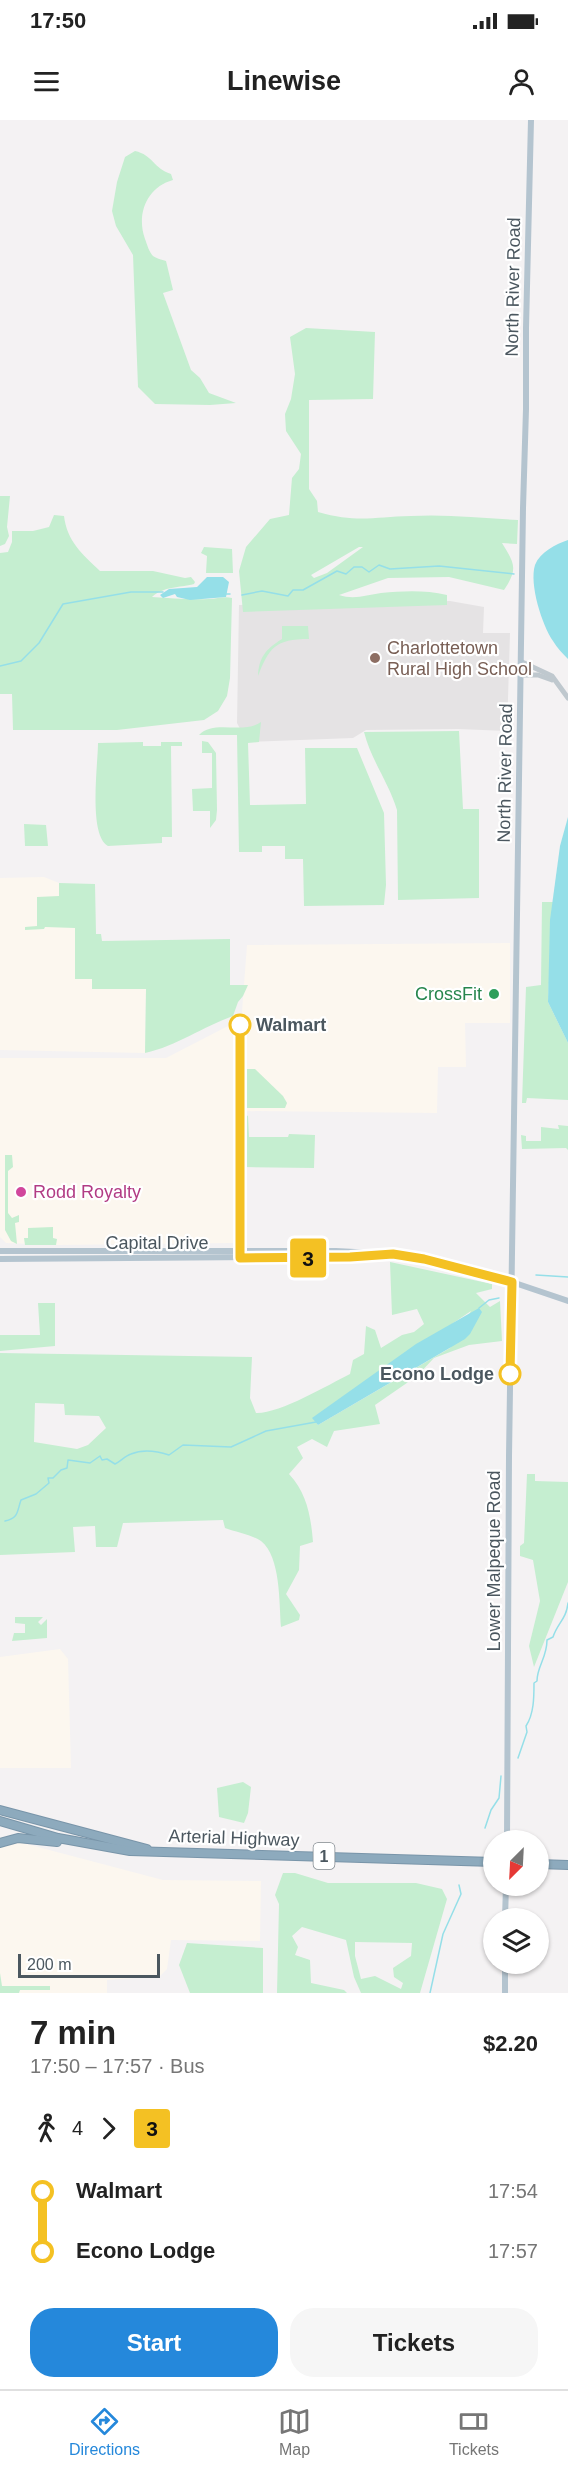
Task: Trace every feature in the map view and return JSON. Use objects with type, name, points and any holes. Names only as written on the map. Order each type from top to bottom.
[{"type":"highway","points":[[0,1804],[104,1839]]},
{"type":"highway","name":"Arterial Highway","points":[[0,1810],[154,1851]]},
{"type":"highway","name":"Arterial Highway","points":[[0,1821],[58,1838],[111,1849],[483,1862]]},
{"type":"highway","points":[[0,1843],[18,1838],[41,1839],[91,1849],[111,1849]]},
{"type":"highway","points":[[549,1864],[568,1865]]},
{"type":"main road","name":"North River Road","points":[[512,1282],[531,120]]},
{"type":"main road","points":[[0,1246],[15,1251]]},
{"type":"main road","name":"Capital Drive","points":[[0,1251],[336,1251],[386,1254],[424,1259],[512,1282],[568,1302]]},
{"type":"main road","name":"Capital Drive","points":[[0,1259],[287,1258],[386,1254]]},
{"type":"main road","name":"Lower Malpeque Road","points":[[507,1830],[512,1282]]},
{"type":"main road","points":[[505,1974],[505,1993]]},
{"type":"street","points":[[522,662],[545,672],[568,698]]},
{"type":"street","points":[[521,675],[549,677],[557,683]]},
{"type":"shaded area","name":"Charlottetown Rural High School","points":[[450,601],[484,607],[483,633],[510,633],[507,731],[366,730],[353,738],[247,742],[237,723],[239,605]]},
{"type":"shaded area","points":[[44,877],[59,883],[59,896],[75,928],[75,936],[92,979],[92,989],[146,989],[145,1053],[0,1050],[0,878]]},
{"type":"shaded area","points":[[510,943],[510,1023],[465,1023],[466,1067],[438,1067],[437,1113],[242,1111],[241,1025],[247,945]]},
{"type":"shaded area","points":[[228,1026],[235,1030],[233,1243],[56,1245],[6,1243],[0,1237],[0,1058],[166,1058]]},
{"type":"shaded area","points":[[60,1649],[68,1659],[71,1768],[0,1768],[0,1657]]},
{"type":"shaded area","points":[[0,1837],[163,1880],[261,1881],[260,1941],[171,1940],[167,1969],[160,1976],[107,1980],[107,1993],[0,1993]]},
{"type":"green space","points":[[135,151],[146,155],[160,168],[171,174],[173,180],[150,195],[142,220],[147,246],[153,256],[166,261],[173,290],[163,293],[191,370],[200,378],[209,393],[236,403],[155,404],[138,387],[133,255],[116,226],[112,211],[117,182],[125,157]]},
{"type":"green space","points":[[306,328],[375,332],[373,399],[309,400],[309,489],[317,501],[318,512],[355,518],[464,516],[518,520],[517,544],[502,543],[513,566],[511,577],[504,590],[449,577],[388,578],[339,595],[355,597],[381,593],[431,592],[447,595],[447,605],[243,612],[239,571],[246,547],[270,519],[289,515],[292,478],[299,469],[301,454],[286,431],[285,414],[291,399],[295,374],[290,337]],"holes":[[[359,547],[363,547],[327,573],[314,578],[311,575]]]},
{"type":"green space","points":[[0,496],[10,496],[7,527],[9,536],[5,544],[0,546]]},
{"type":"green space","points":[[54,515],[64,516],[72,540],[81,553],[100,571],[153,571],[185,578],[191,577],[195,582],[167,589],[152,597],[232,598],[230,678],[227,696],[218,711],[204,720],[117,730],[13,730],[12,694],[0,694],[0,553],[8,552],[12,542],[12,531],[33,531],[49,527]]},
{"type":"green space","points":[[204,547],[232,549],[233,573],[206,573],[207,556],[201,553]]},
{"type":"green space","points":[[282,626],[308,626],[309,639],[288,641],[275,647],[266,658],[258,676],[264,654],[282,639]]},
{"type":"green space","points":[[261,722],[259,742],[248,743],[250,805],[306,804],[305,748],[357,748],[384,813],[386,885],[384,905],[304,906],[303,859],[285,859],[285,846],[262,846],[262,852],[239,852],[237,735],[199,735],[212,728],[246,727]]},
{"type":"green space","points":[[459,731],[463,809],[479,809],[479,898],[398,900],[397,810],[364,732]]},
{"type":"green space","points":[[202,741],[208,742],[216,753],[217,810],[216,820],[210,828],[210,811],[193,811],[192,789],[212,788],[212,753],[202,753]]},
{"type":"green space","points":[[143,742],[143,746],[161,746],[161,742],[182,742],[182,746],[171,746],[172,837],[162,837],[162,843],[108,846],[102,839],[96,814],[98,743]]},
{"type":"green space","points":[[24,824],[46,825],[48,846],[25,846]]},
{"type":"green space","points":[[59,883],[95,884],[96,934],[101,934],[102,941],[230,939],[230,985],[248,985],[233,1016],[168,1046],[145,1053],[146,989],[92,989],[92,979],[75,979],[75,928],[45,927],[44,929],[25,930],[25,927],[37,926],[37,897],[59,896]]},
{"type":"green space","points":[[542,902],[553,902],[548,1002],[568,1043],[568,1100],[527,1098],[526,1103],[522,1103],[526,987],[541,985]]},
{"type":"green space","points":[[247,1069],[255,1069],[283,1096],[287,1103],[285,1108],[243,1108],[242,1073]]},
{"type":"green space","points":[[246,1115],[248,1116],[249,1137],[315,1135],[314,1168],[245,1167],[243,1121]]},
{"type":"green space","points":[[558,1125],[568,1126],[568,1150],[566,1148],[522,1149],[521,1135],[526,1136],[526,1141],[541,1141],[541,1127],[559,1129]]},
{"type":"green space","points":[[5,1155],[12,1155],[13,1167],[8,1171],[8,1213],[12,1218],[19,1215],[19,1222],[15,1223],[17,1244],[11,1241],[5,1230]]},
{"type":"green space","points":[[53,1227],[53,1238],[57,1239],[56,1245],[25,1245],[24,1238],[28,1238],[28,1228]]},
{"type":"green space","points":[[390,1262],[492,1284],[492,1289],[476,1293],[490,1307],[500,1301],[502,1341],[469,1345],[434,1358],[417,1376],[375,1405],[380,1424],[334,1431],[327,1447],[312,1439],[297,1447],[303,1458],[289,1474],[304,1497],[313,1542],[300,1546],[299,1570],[286,1594],[300,1615],[299,1620],[281,1627],[278,1581],[268,1548],[261,1541],[249,1535],[225,1528],[223,1520],[123,1523],[117,1547],[96,1547],[95,1526],[73,1527],[75,1552],[0,1555],[0,1353],[252,1357],[250,1398],[256,1413],[277,1409],[350,1374],[353,1360],[364,1354],[366,1326],[375,1330],[381,1348],[402,1335],[414,1332],[424,1324],[417,1309],[392,1315]],"holes":[[[471,1311],[450,1348],[318,1425],[313,1418]],[[35,1403],[64,1404],[65,1415],[99,1416],[106,1428],[88,1445],[77,1449],[34,1442]]]},
{"type":"green space","points":[[38,1303],[55,1303],[55,1346],[0,1351],[0,1335],[40,1335]]},
{"type":"green space","points":[[527,1474],[535,1474],[535,1481],[568,1482],[568,1582],[534,1667],[529,1646],[540,1601],[533,1560],[520,1556],[520,1546],[524,1543]]},
{"type":"green space","points":[[15,1617],[43,1617],[38,1622],[41,1625],[47,1619],[47,1638],[12,1641],[14,1633],[25,1633],[25,1624],[15,1623]]},
{"type":"green space","points":[[243,1782],[251,1787],[248,1813],[244,1823],[219,1817],[217,1788]]},
{"type":"green space","points":[[283,1873],[295,1873],[328,1883],[416,1883],[442,1889],[447,1899],[420,1993],[361,1993],[354,1977],[346,1940],[302,1927],[292,1936],[298,1947],[295,1955],[310,1960],[311,1983],[344,1990],[347,1993],[277,1993],[279,1904],[275,1895]],"holes":[[[355,1942],[412,1943],[411,1956],[393,1968],[394,1977],[403,1983],[401,1989],[375,1976],[361,1979],[355,1956]]]},
{"type":"green space","points":[[187,1943],[263,1948],[263,1993],[190,1993],[179,1965]]},
{"type":"green space","points":[[0,1973],[2,1986],[50,1986],[50,1990],[0,1993]]},
{"type":"water","points":[[568,540],[568,659],[555,644],[545,625],[535,593],[534,573],[537,560],[544,552]]},
{"type":"water","points":[[207,577],[223,577],[229,582],[226,597],[190,600],[177,597],[175,594],[163,598],[160,595],[169,589],[197,587]]},
{"type":"water","points":[[568,817],[568,1043],[548,1002],[550,920],[560,846]]},
{"type":"water","points":[[479,1308],[482,1312],[465,1339],[318,1425],[312,1418],[416,1344]]},
{"type":"waterway","points":[[242,595],[262,591],[288,596],[293,590],[303,590],[337,571],[346,574],[354,567],[362,567],[369,572],[379,565],[390,569],[439,566],[514,574]]},
{"type":"waterway","points":[[0,666],[21,661],[39,643],[63,604],[131,592],[163,592]]},
{"type":"waterway","points":[[224,594],[230,594]]},
{"type":"waterway","points":[[536,1275],[568,1277]]},
{"type":"waterway","points":[[479,1308],[489,1300],[499,1298]]},
{"type":"waterway","points":[[5,1521],[15,1516],[21,1500],[36,1494],[49,1483],[48,1478],[53,1478],[61,1470],[67,1468],[68,1460],[90,1463],[100,1456],[102,1460],[107,1459],[115,1464],[140,1451],[169,1455],[183,1445],[231,1447],[266,1431],[316,1422]]},
{"type":"waterway","points":[[518,1758],[527,1732],[526,1726],[531,1716],[534,1683],[537,1681],[547,1640],[553,1637],[566,1613],[568,1603]]},
{"type":"waterway","points":[[485,1828],[491,1810],[499,1798],[501,1776]]},
{"type":"waterway","points":[[430,1993],[443,1934],[461,1894],[459,1885]]},
{"type":"bus line","name":"3","points":[[240,1025],[240,1258],[350,1257],[393,1254],[424,1259],[512,1282],[510,1374]]},
{"type":"place","name":"Charlottetown Rural High School","points":[[375,658]]},
{"type":"place","name":"CrossFit","points":[[494,994]]},
{"type":"place","name":"Walmart","points":[[240,1025]]},
{"type":"place","name":"Rodd Royalty","points":[[21,1192]]},
{"type":"place","name":"Econo Lodge","points":[[510,1374]]}]
